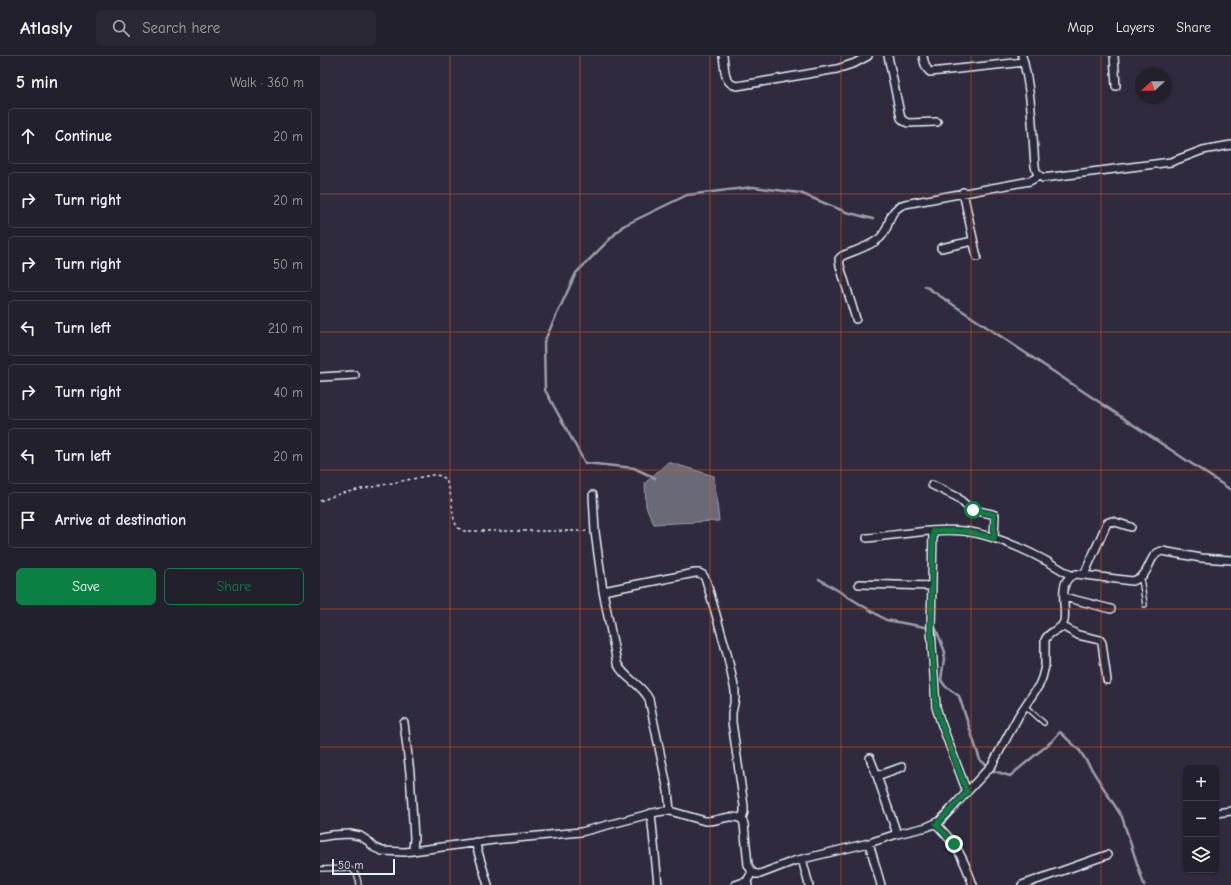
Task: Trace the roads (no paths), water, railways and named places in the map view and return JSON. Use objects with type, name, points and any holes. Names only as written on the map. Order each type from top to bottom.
[{"type":"street","points":[[723,56],[726,78],[731,86],[736,86],[837,69],[855,63],[868,56]]},
{"type":"street","points":[[888,56],[901,118],[908,123],[937,122]]},
{"type":"street","points":[[923,56],[925,66],[930,72],[1023,59],[1027,72],[1030,96],[1035,166],[1036,172],[1039,176]]},
{"type":"street","points":[[1114,56],[1116,86]]},
{"type":"street","points":[[856,319],[839,260],[842,256],[879,239],[884,234],[893,211],[898,206],[963,192],[1030,181],[1039,176],[1047,178],[1164,163],[1177,160],[1203,150],[1231,145]]},
{"type":"street","points":[[963,192],[977,257]]},
{"type":"street","points":[[941,248],[973,241]]},
{"type":"street","points":[[320,377],[355,375]]},
{"type":"street","points":[[932,485],[957,497],[973,510],[994,515],[994,538]]},
{"type":"street","points":[[593,496],[595,532],[603,591],[617,662],[620,670],[625,676],[639,686],[649,699],[670,802],[670,812]]},
{"type":"street","points":[[1084,575],[1107,523],[1112,521],[1132,527]]},
{"type":"street","points":[[933,531],[931,627],[936,707],[967,792]]},
{"type":"street","points":[[867,538],[933,531],[964,531],[994,538],[1044,560],[1070,576]]},
{"type":"street","points":[[603,591],[695,573],[703,575],[706,580],[727,653],[735,691],[732,722],[744,806],[742,819],[744,824],[748,865],[752,872],[760,874],[794,860],[869,843],[897,834],[927,827],[940,821],[992,764],[1019,715],[1039,685],[1045,666],[1045,640],[1049,633],[1062,626],[1064,619],[1064,585],[1070,576],[1076,574],[1132,580],[1141,578],[1154,556],[1158,552],[1162,551],[1201,558],[1231,560]]},
{"type":"street","points":[[859,584],[932,586]]},
{"type":"street","points":[[1064,597],[1111,609]]},
{"type":"street","points":[[1062,626],[1078,635],[1100,640],[1102,643],[1107,680]]},
{"type":"street","points":[[404,723],[410,773],[414,838],[413,850]]},
{"type":"street","points":[[870,758],[897,834]]},
{"type":"street","points":[[877,776],[902,767]]},
{"type":"street","points":[[320,838],[332,835],[350,834],[360,836],[375,848],[382,851],[393,852],[475,842],[580,832],[651,813],[664,811],[705,821],[715,821],[733,816],[742,819]]},
{"type":"street","points":[[1219,813],[1231,811]]},
{"type":"street","points":[[651,813],[658,885]]},
{"type":"street","points":[[936,824],[946,834],[960,853],[972,885]]},
{"type":"street","points":[[475,842],[488,885]]},
{"type":"street","points":[[869,843],[881,885]]},
{"type":"street","points":[[1022,885],[1107,855]]},
{"type":"street","points":[[802,859],[809,885]]},
{"type":"street","points":[[735,885],[748,883],[752,872]]},
{"type":"lane","points":[[1141,578],[1145,605]]},
{"type":"lane","points":[[1025,706],[1044,723]]},
{"type":"lane","points":[[320,868],[351,869],[357,876],[359,885]]},
{"type":"water","points":[[668,462],[714,476],[719,521],[654,524],[646,507],[645,483]]},
{"type":"waterway","points":[[655,478],[634,468],[585,463],[545,390],[544,342],[576,273],[623,226],[687,195],[753,187],[800,193],[846,212],[873,219]]},
{"type":"waterway","points":[[925,286],[1231,490]]},
{"type":"waterway","points":[[819,579],[886,620],[936,629],[945,652],[941,680],[945,686],[959,696],[980,760],[994,771],[1010,776],[1051,742],[1060,732],[1080,751],[1122,817],[1144,885]]}]
